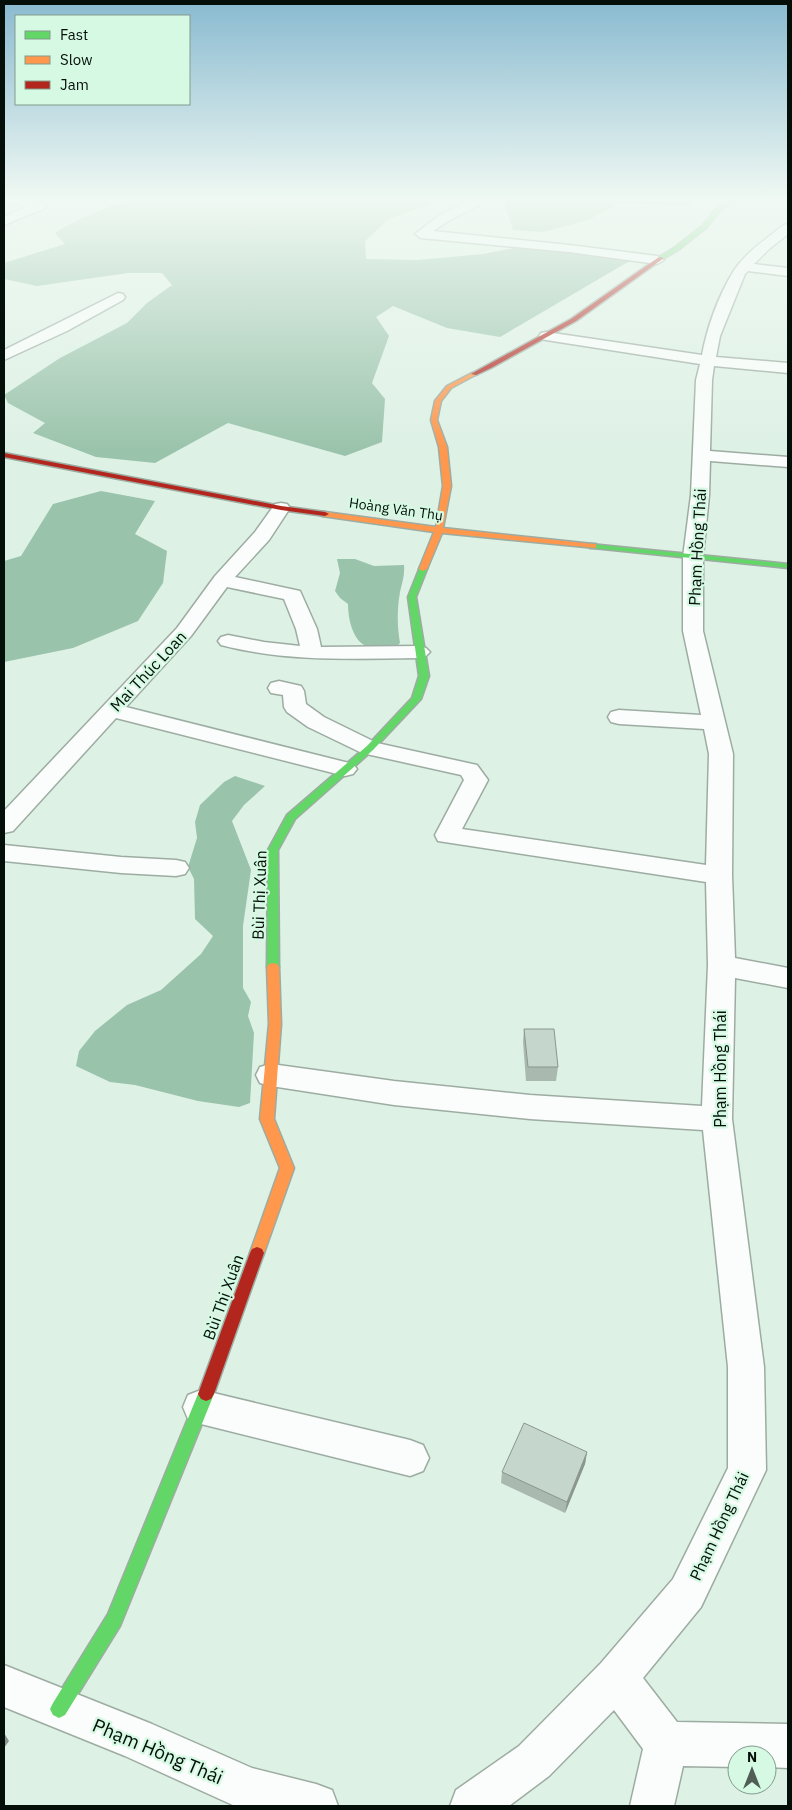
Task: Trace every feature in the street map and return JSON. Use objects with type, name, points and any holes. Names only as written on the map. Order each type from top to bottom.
[{"type":"street","name":"Bùi Thị Xuân","points":[[59,1709],[114,1620],[201,1407],[287,1168],[267,1119],[275,1024],[272,930],[273,850],[291,817],[370,748],[416,699],[424,676],[412,596],[439,530],[447,486],[443,447],[434,420],[438,401],[449,387],[546,336],[588,311],[625,283]]},
{"type":"street","name":"Phạm Hồng Thái","points":[[472,1806],[534,1761],[616,1678],[687,1593],[747,1470],[746,1367],[717,1118],[722,965],[719,875],[721,754],[692,631],[693,557],[700,495],[704,380],[713,336],[736,283]]},
{"type":"street","points":[[5,354],[62,328],[118,297]]},
{"type":"street","points":[[546,336],[708,361],[788,368]]},
{"type":"street","name":"Hoàng Văn Thụ","points":[[4,455],[281,508],[439,530],[788,566]]},
{"type":"street","points":[[701,455],[788,462]]},
{"type":"street","name":"Mai Thúc Loan","points":[[4,825],[184,632],[222,580],[262,536],[281,508]]},
{"type":"street","points":[[222,580],[293,595],[295,608],[307,626],[311,640],[310,653]]},
{"type":"street","points":[[228,641],[264,648],[310,653],[419,652]]},
{"type":"street","points":[[279,688],[294,691],[295,707],[316,722],[370,748],[469,770],[476,780],[447,835],[719,875]]},
{"type":"street","points":[[112,710],[345,769]]},
{"type":"street","points":[[619,717],[714,723]]},
{"type":"street","points":[[4,853],[122,865],[176,868]]},
{"type":"street","points":[[722,965],[788,978]]},
{"type":"street","points":[[271,1075],[394,1092],[530,1107],[717,1118]]},
{"type":"street","points":[[201,1407],[410,1458]]},
{"type":"street","points":[[616,1678],[666,1744],[652,1806]]},
{"type":"street","name":"Phạm Hồng Thái","points":[[4,1686],[137,1739],[249,1790],[316,1806]]},
{"type":"street","points":[[666,1744],[788,1746]]},
{"type":"shaded area","points":[[25,283],[55,283],[37,286]]},
{"type":"shaded area","points":[[171,283],[591,283],[500,337],[447,328],[393,306],[376,317],[389,336],[372,383],[385,399],[382,442],[345,456],[228,423],[155,463],[96,457],[33,433],[45,423],[8,403],[4,395],[60,358],[127,323],[147,303],[172,285]]},
{"type":"shaded area","points":[[101,491],[155,501],[135,534],[167,551],[163,583],[138,621],[73,648],[4,662],[4,561],[21,556],[53,504]]},
{"type":"shaded area","points":[[337,559],[355,559],[374,566],[404,565],[398,611],[400,643],[394,649],[370,647],[359,641],[350,623],[348,604],[335,591],[340,573]]},
{"type":"shaded area","points":[[235,776],[265,786],[244,805],[232,821],[251,870],[243,926],[243,988],[251,1002],[248,1016],[254,1033],[250,1103],[239,1107],[198,1101],[135,1085],[110,1082],[76,1066],[79,1051],[95,1031],[127,1005],[161,990],[201,954],[213,936],[195,919],[194,879],[188,867],[197,838],[195,822],[200,805],[224,782]]},
{"type":"building","points":[[524,1029],[554,1029],[558,1067],[528,1067]]},
{"type":"building","points":[[524,1423],[587,1452],[567,1502],[502,1472]]},
{"type":"traffic: fast","points":[[593,546],[788,566]]},
{"type":"traffic: fast","points":[[273,967],[273,850],[291,817],[370,748],[416,699],[424,676],[412,597],[423,569]]},
{"type":"traffic: fast","points":[[59,1709],[114,1620],[206,1394]]},
{"type":"traffic: slow","points":[[423,569],[439,530],[447,486],[443,447],[434,420],[438,401],[449,387],[474,374]]},
{"type":"traffic: slow","points":[[325,514],[439,530],[593,546]]},
{"type":"traffic: slow","points":[[257,1253],[287,1168],[267,1119],[275,1024],[273,967]]},
{"type":"traffic: jam","points":[[474,374],[573,320],[597,305],[625,283]]},
{"type":"traffic: jam","points":[[4,455],[281,508],[325,514]]},
{"type":"traffic: jam","points":[[206,1394],[257,1253]]}]
